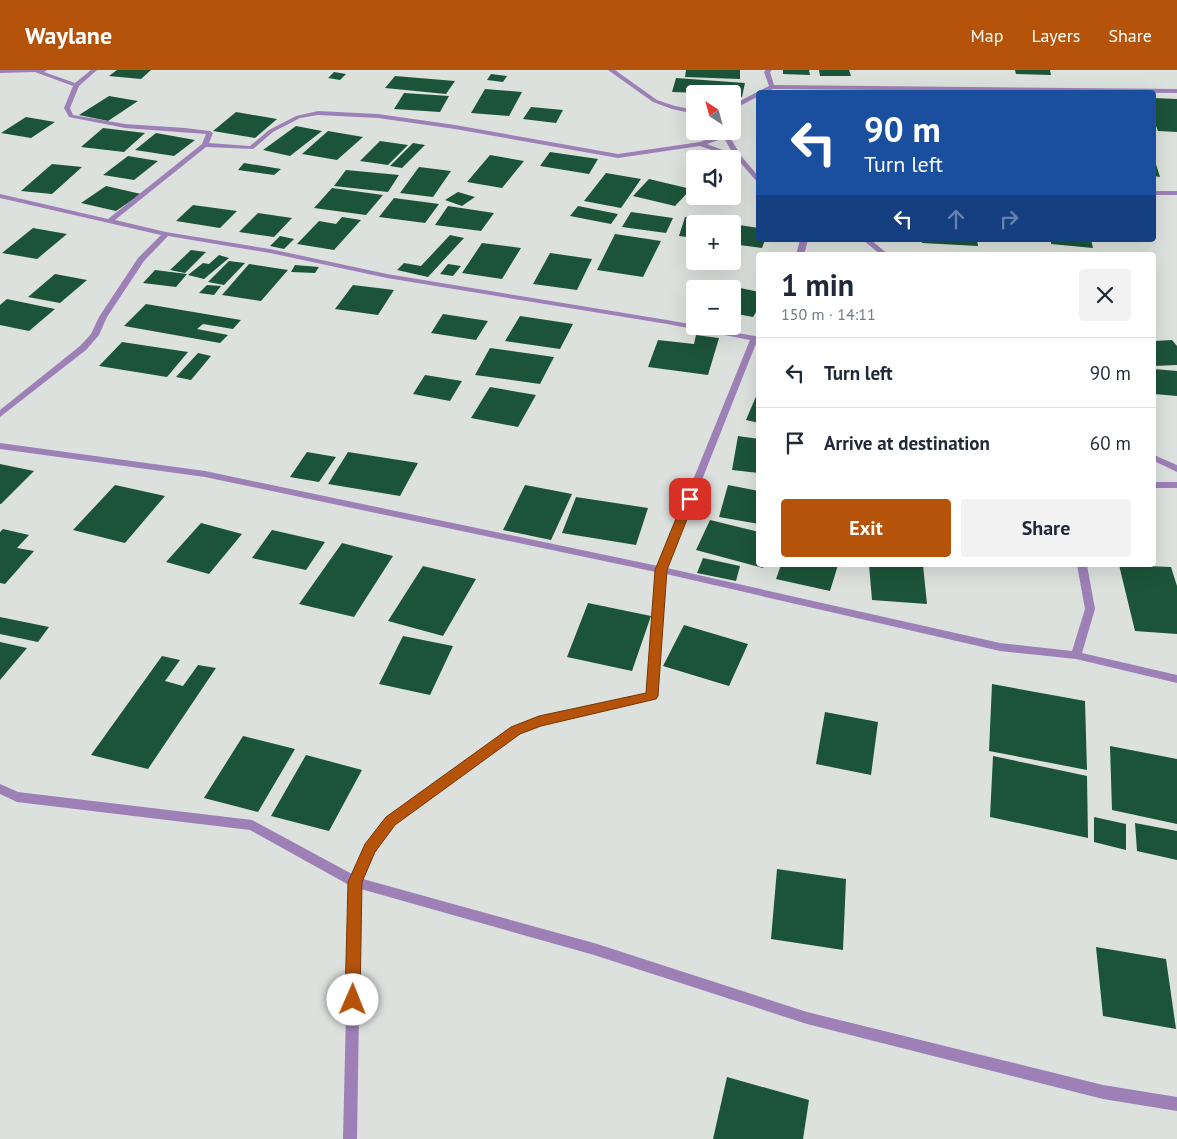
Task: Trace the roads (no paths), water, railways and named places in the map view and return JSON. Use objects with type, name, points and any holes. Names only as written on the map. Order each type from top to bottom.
[{"type":"street","points":[[94,70],[76,85],[67,108],[71,116],[95,122],[143,128],[195,130],[210,133],[205,144],[111,220]]},
{"type":"street","points":[[612,70],[655,101],[686,110]]},
{"type":"street","points":[[769,70],[767,72],[772,87]]},
{"type":"street","points":[[0,71],[40,71],[76,85]]},
{"type":"street","points":[[766,90],[772,87],[1015,90]]},
{"type":"street","points":[[1156,92],[1177,92]]},
{"type":"street","points":[[741,103],[756,95]]},
{"type":"street","points":[[205,144],[251,148],[271,131],[298,117],[318,112],[397,118],[618,156],[702,144],[710,140]]},
{"type":"street","points":[[702,144],[718,150]]},
{"type":"street","points":[[741,160],[756,178]]},
{"type":"street","points":[[1156,193],[1177,193]]},
{"type":"street","points":[[0,196],[166,234],[270,251],[387,276],[756,338]]},
{"type":"street","points":[[0,414],[82,348],[95,335],[103,317],[141,260],[166,234]]},
{"type":"street","points":[[869,242],[881,252]]},
{"type":"street","points":[[350,1139],[355,882],[370,848],[390,821],[516,730],[539,721],[652,696],[661,570],[756,340]]},
{"type":"street","points":[[0,446],[205,474],[661,570],[1000,648],[1076,655],[1177,679]]},
{"type":"street","points":[[1156,459],[1177,469]]},
{"type":"street","points":[[1156,485],[1177,485]]},
{"type":"street","points":[[1076,655],[1090,609],[1082,567]]},
{"type":"street","points":[[0,789],[17,797],[252,825],[355,882],[594,949],[807,1018],[1103,1092],[1177,1104]]}]
